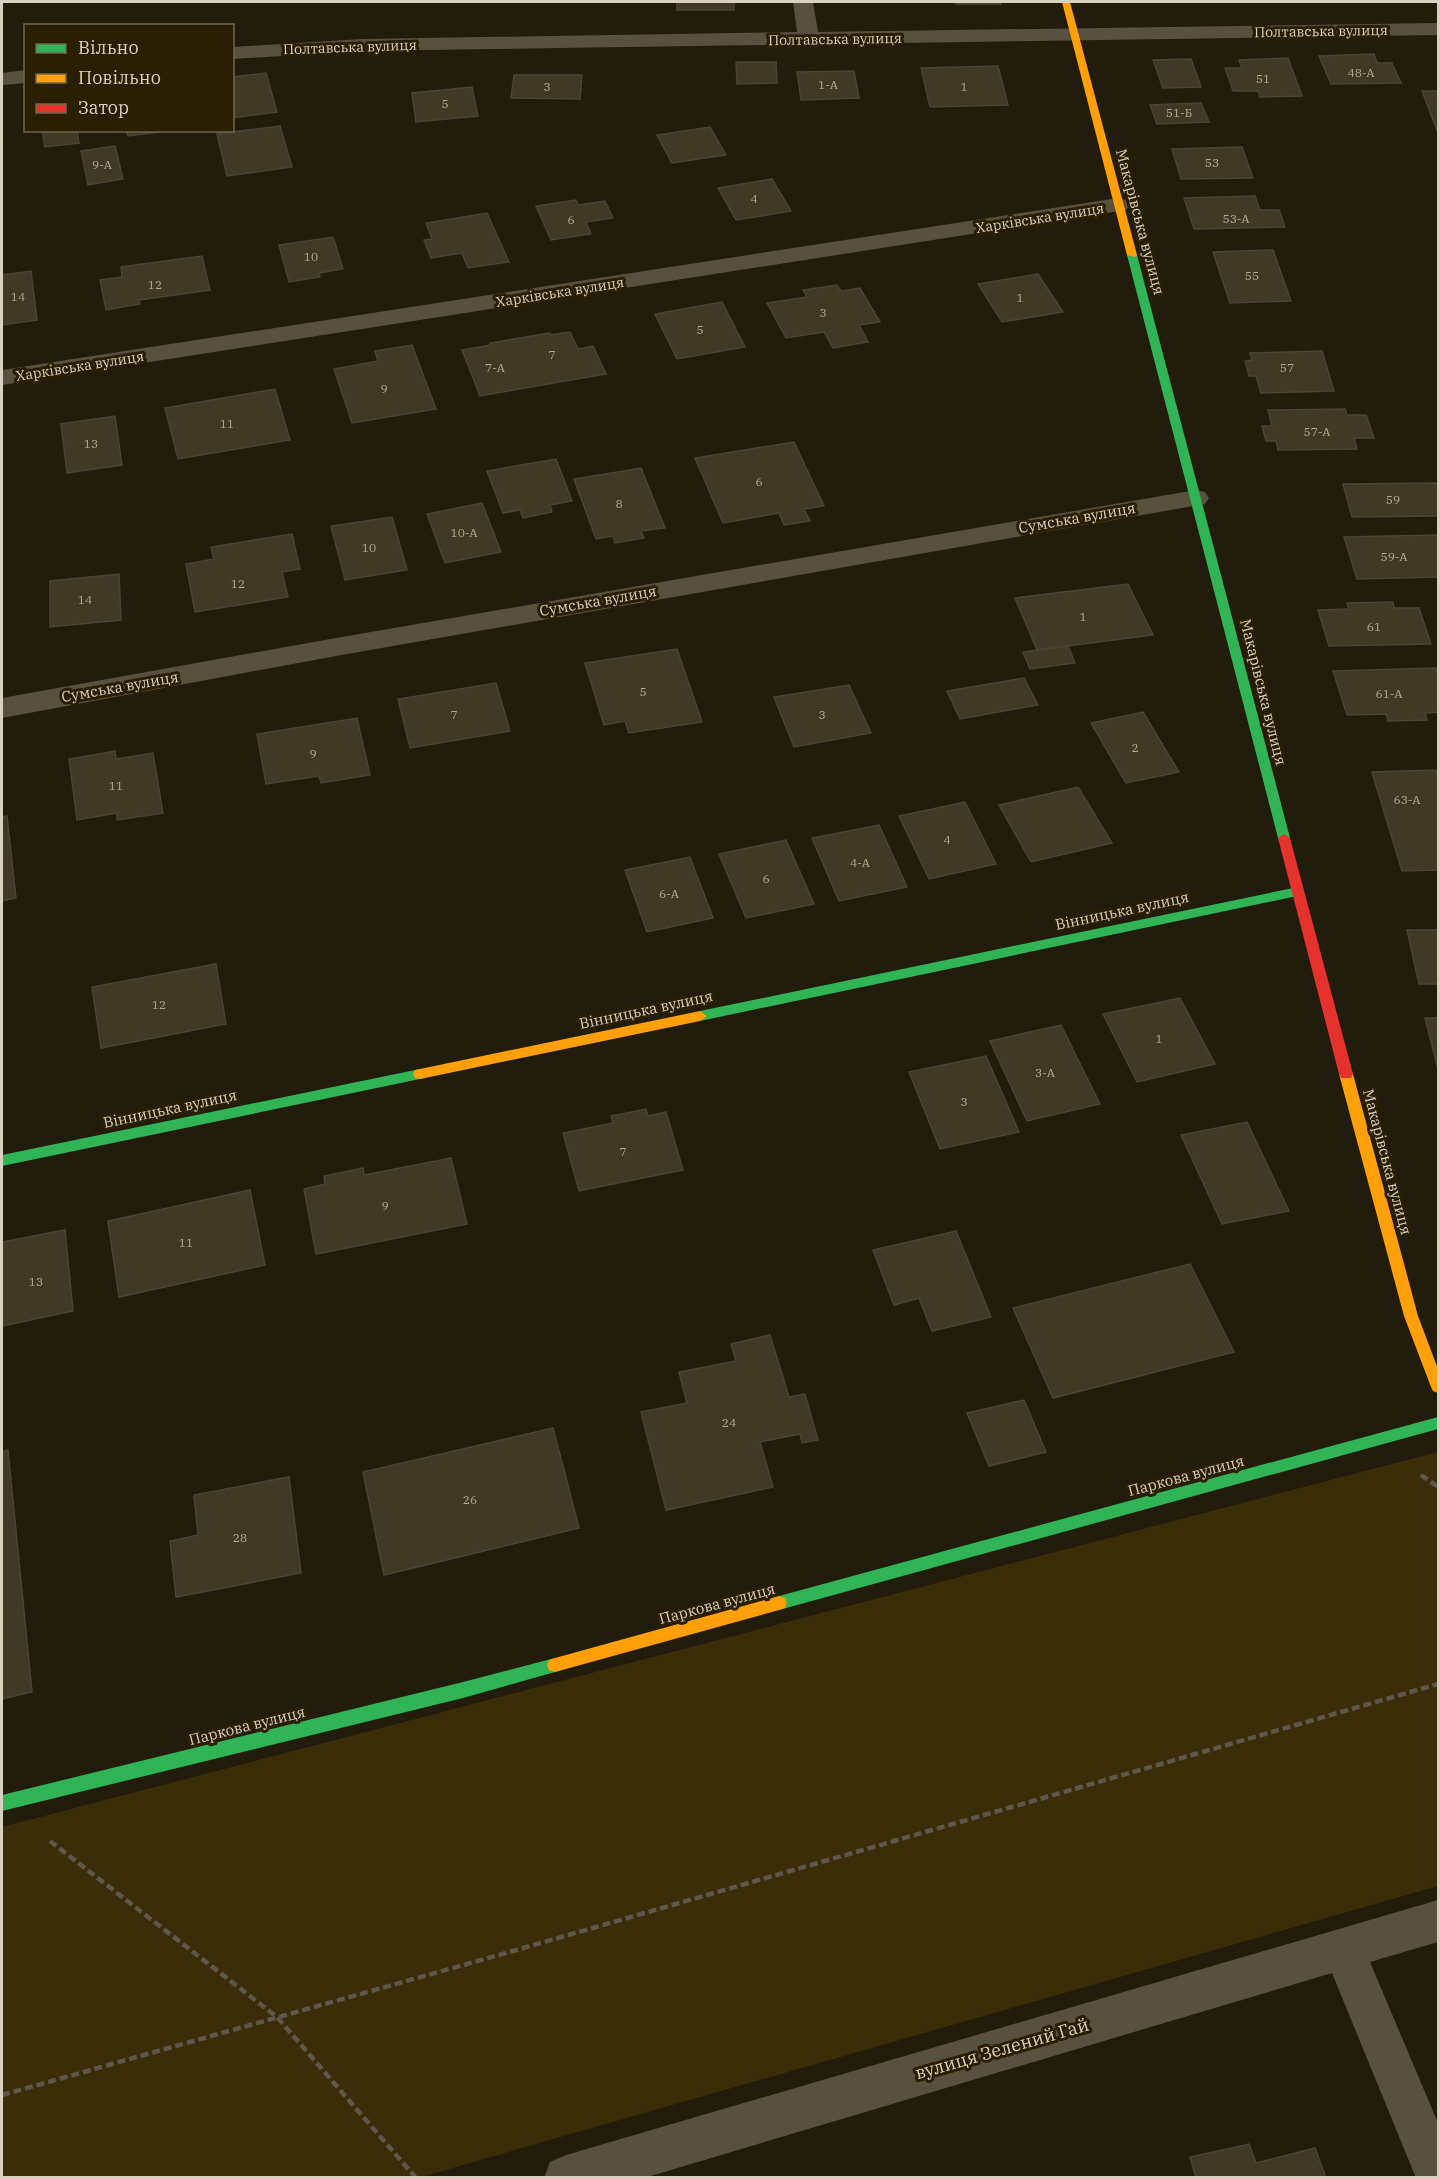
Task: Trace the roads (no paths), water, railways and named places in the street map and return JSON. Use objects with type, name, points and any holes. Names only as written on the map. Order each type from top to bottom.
[{"type":"street","points":[[803,2],[809,40]]},
{"type":"street","name":"Макарівська вулиця","points":[[1066,2],[1411,1316],[1438,1387]]},
{"type":"street","name":"Полтавська вулиця","points":[[234,53],[362,45],[1438,29]]},
{"type":"street","points":[[2,79],[24,76]]},
{"type":"street","name":"Харківська вулиця","points":[[2,378],[1118,206]]},
{"type":"street","name":"Сумська вулиця","points":[[2,708],[348,645],[1196,498]]},
{"type":"street","name":"Вінницька вулиця","points":[[2,1161],[1298,892]]},
{"type":"street","name":"Паркова вулиця","points":[[2,1803],[463,1690],[1438,1423]]},
{"type":"street","name":"вулиця Зелений Гай","points":[[566,2178],[1438,1921]]},
{"type":"street","points":[[1343,1948],[1438,2175]]}]
